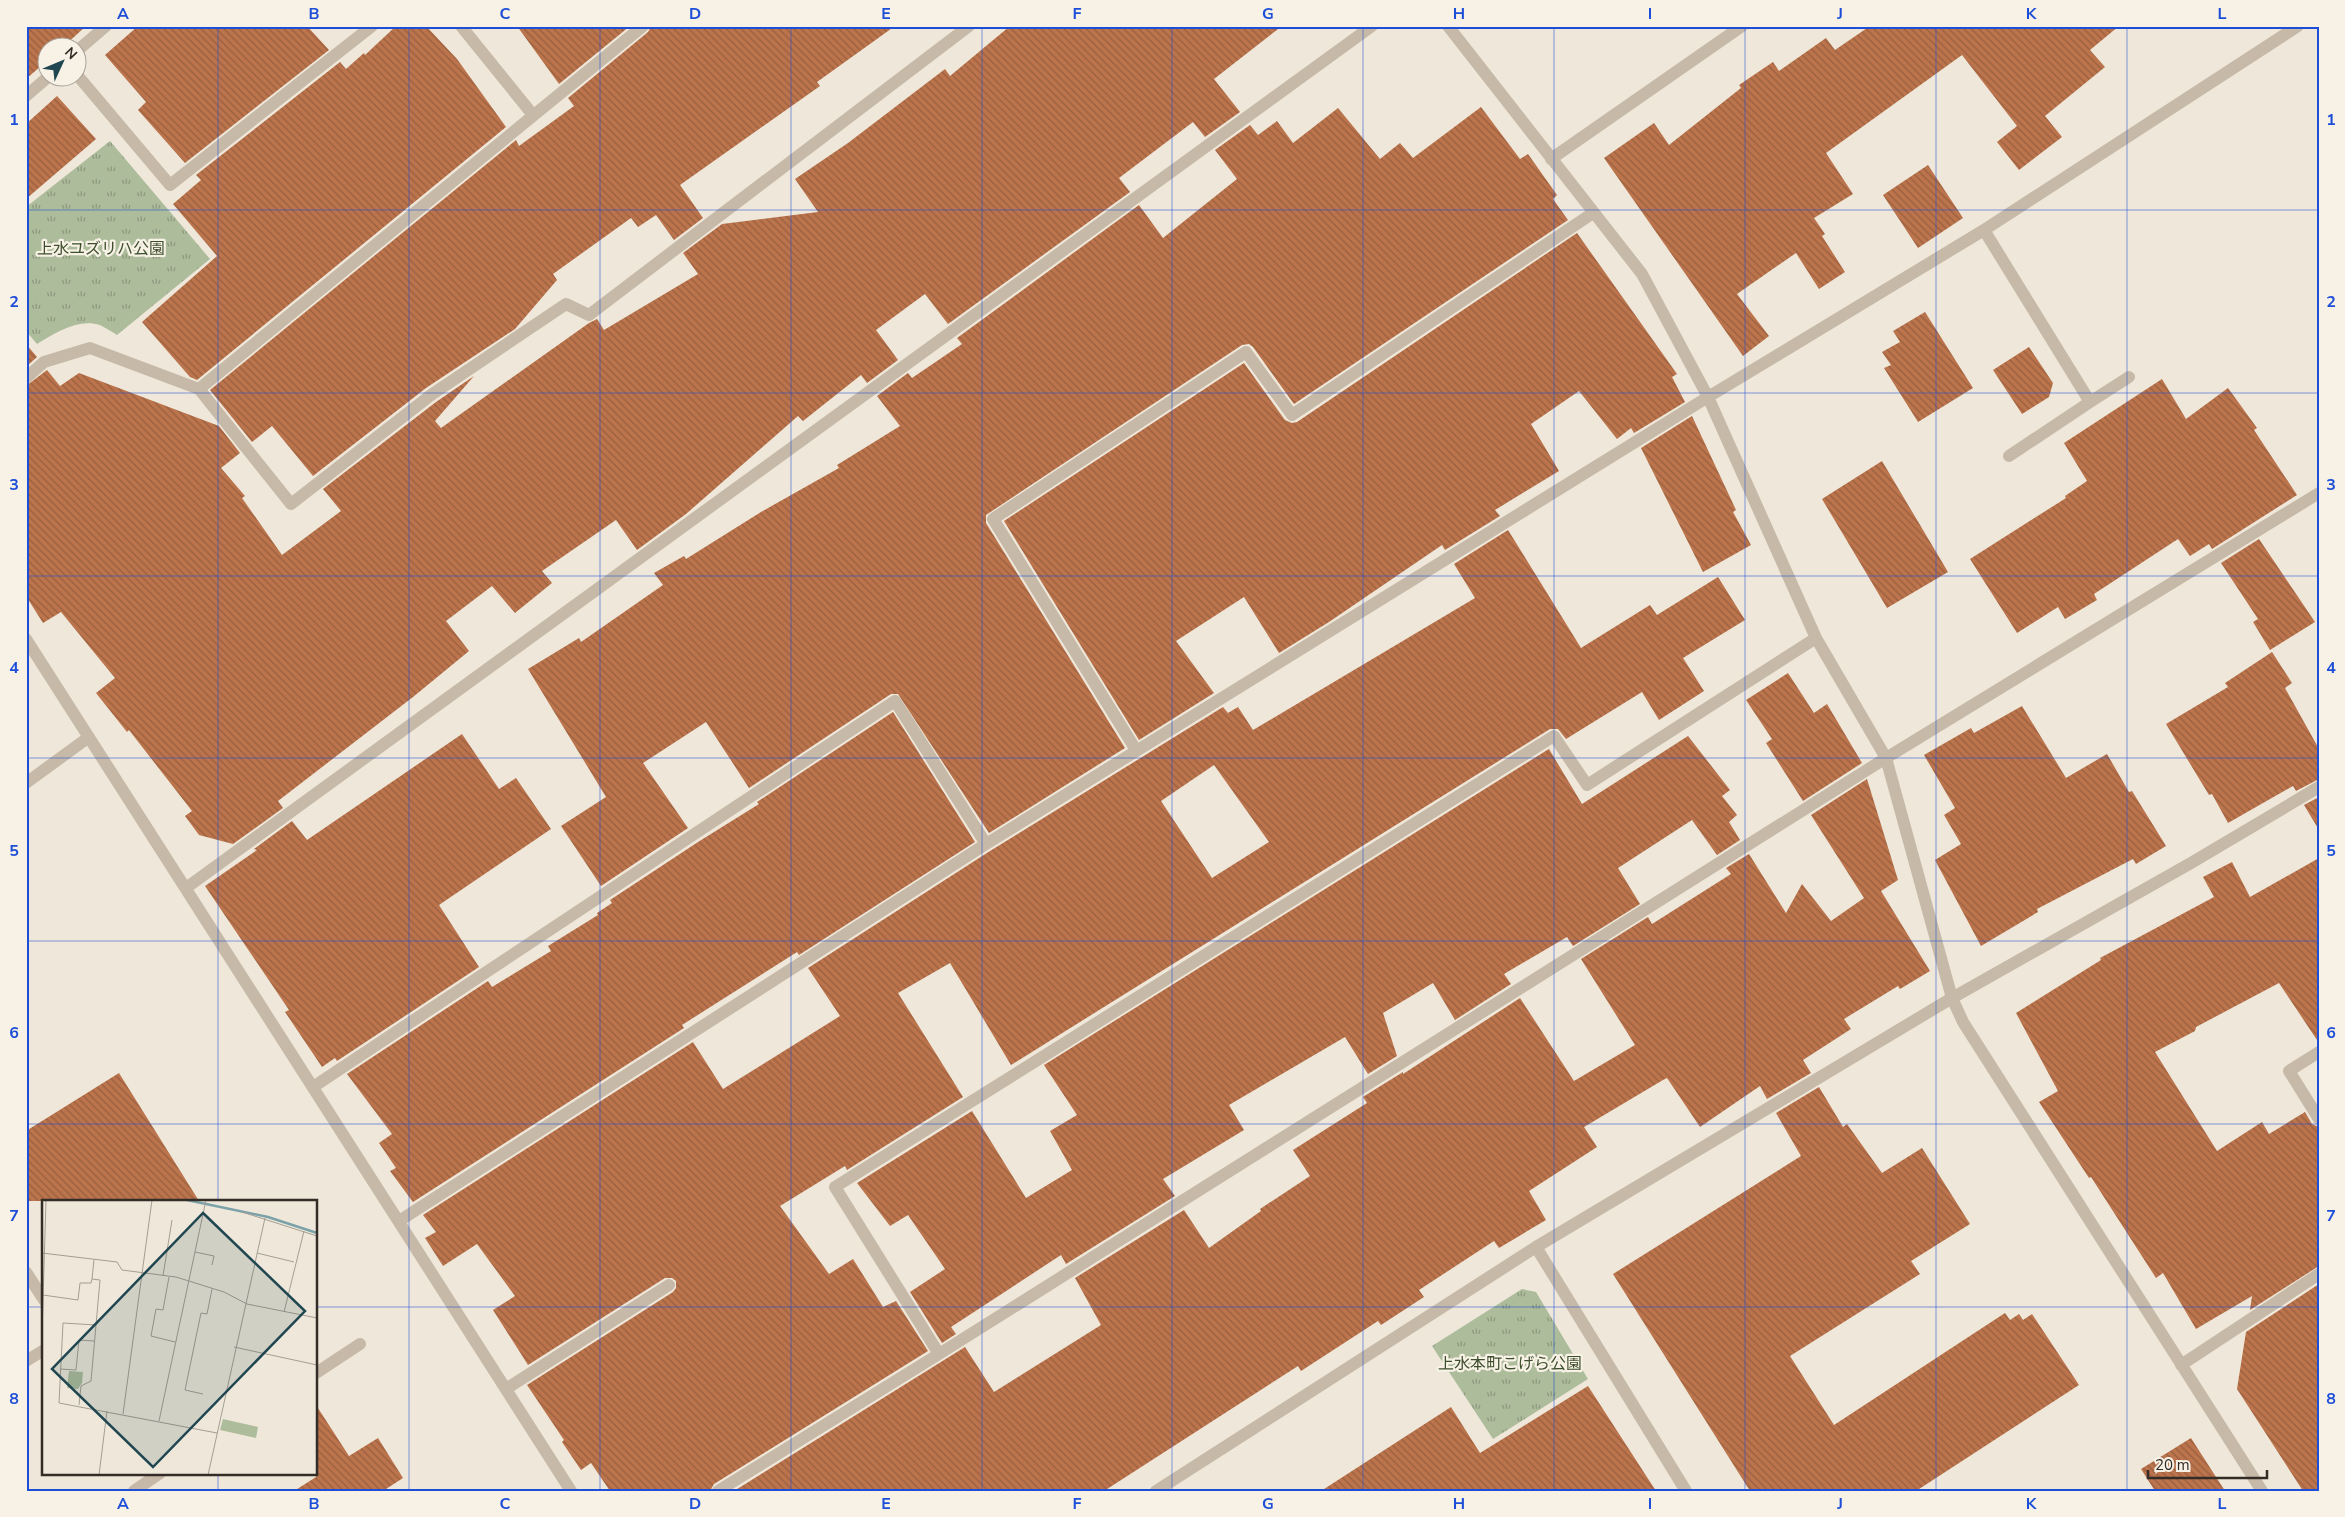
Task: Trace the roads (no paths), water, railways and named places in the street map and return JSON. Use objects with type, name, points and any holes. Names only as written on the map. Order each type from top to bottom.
[{"type":"street","points":[[88,41],[106,26]]},
{"type":"street","points":[[88,88],[170,185],[372,26]]},
{"type":"street","points":[[461,26],[533,115]]},
{"type":"street","points":[[199,390],[643,26]]},
{"type":"street","points":[[26,378],[44,362],[90,348],[199,390],[291,504],[431,395],[566,304],[589,314],[969,26]]},
{"type":"street","points":[[186,888],[1372,26]]},
{"type":"street","points":[[1448,26],[1642,274],[1708,397],[1816,638],[1886,758],[1952,998],[1963,1022],[2262,1491]]},
{"type":"street","points":[[1551,159],[1742,26]]},
{"type":"street","points":[[399,1221],[986,844],[1708,397],[1984,230],[2298,26]]},
{"type":"street","points":[[26,96],[38,86]]},
{"type":"street","points":[[1136,750],[993,519],[1246,352],[1292,415],[1594,213]]},
{"type":"street","points":[[1984,230],[2090,402]]},
{"type":"street","points":[[2009,456],[2128,377]]},
{"type":"street","points":[[718,1491],[1886,758],[2319,494]]},
{"type":"street","points":[[939,1354],[835,1187],[1554,736],[1587,786],[1816,638]]},
{"type":"street","points":[[26,639],[571,1491]]},
{"type":"street","points":[[313,1087],[895,701],[986,844]]},
{"type":"street","points":[[26,783],[89,736]]},
{"type":"street","points":[[1156,1491],[1536,1247],[1952,998],[2191,863],[2319,787]]},
{"type":"street","points":[[2319,1052],[2288,1071],[2319,1119]]},
{"type":"street","points":[[1536,1247],[1686,1491]]},
{"type":"street","points":[[26,1272],[42,1297]]},
{"type":"street","points":[[2181,1365],[2319,1274]]},
{"type":"street","points":[[506,1389],[669,1285]]},
{"type":"street","points":[[318,1372],[360,1344]]},
{"type":"street","points":[[26,1361],[42,1351]]},
{"type":"street","points":[[134,1491],[157,1474]]},
{"type":"park label","name":"上水ユズリハ公園","points":[[101,248]]},
{"type":"park label","name":"上水本町こげら公園","points":[[1510,1363]]}]
